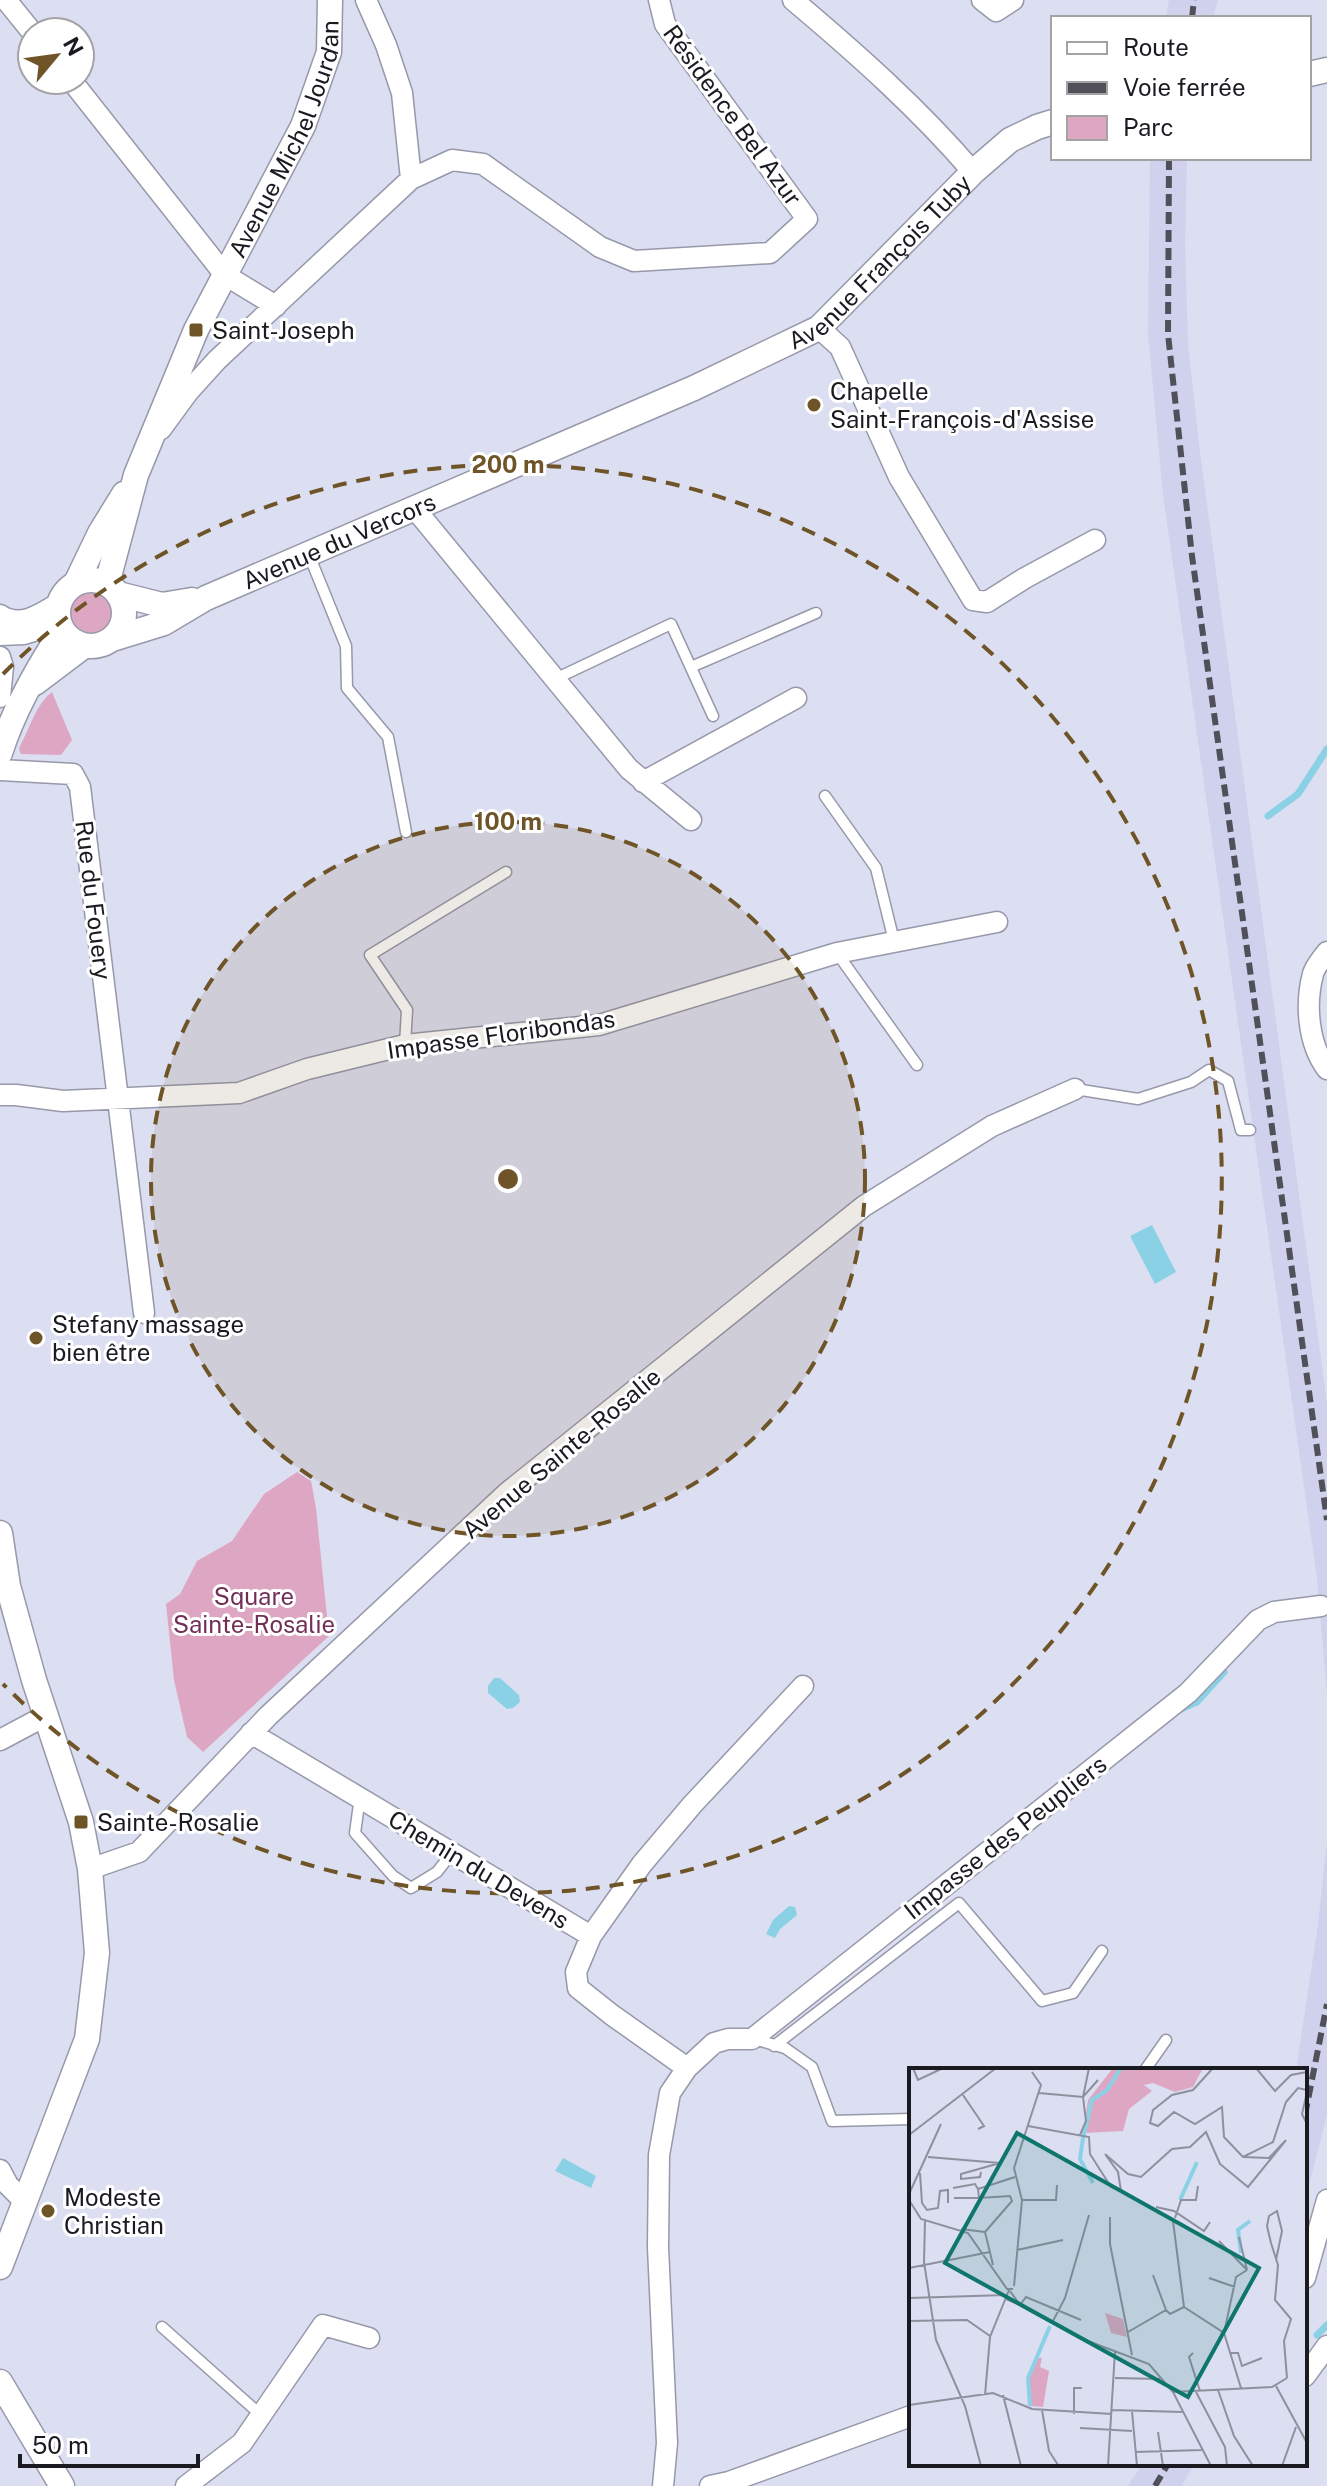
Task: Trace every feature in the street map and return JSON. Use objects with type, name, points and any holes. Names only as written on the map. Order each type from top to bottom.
[{"type":"street","points":[[6,0],[19,16]]},
{"type":"street","name":"Avenue Michel Jourdan","points":[[76,583],[100,533],[136,475],[210,300],[303,126],[329,52],[330,0]]},
{"type":"street","name":"Avenue Michel Jourdan","points":[[366,0],[386,45],[402,93],[411,179]]},
{"type":"street","name":"Résidence Bel Azur","points":[[411,179],[452,160],[483,164],[600,247],[634,261],[770,253],[807,219],[665,24],[659,0]]},
{"type":"street","points":[[793,0],[852,49],[946,140],[973,172]]},
{"type":"street","points":[[982,0],[996,11],[1013,0]]},
{"type":"street","points":[[84,96],[225,275]]},
{"type":"street","name":"Avenue François Tuby","points":[[694,388],[819,328],[973,172],[1010,140],[1051,123]]},
{"type":"street","points":[[149,446],[188,392],[217,360],[411,179]]},
{"type":"street","name":"Avenue Michel Jourdan","points":[[225,275],[276,306]]},
{"type":"street","points":[[819,328],[840,347],[899,477],[973,600],[987,602],[1095,540]]},
{"type":"street","name":"Avenue du Vercors","points":[[112,639],[164,623],[206,598],[694,388]]},
{"type":"street","name":"Avenue Michel Jourdan","points":[[113,589],[136,475]]},
{"type":"street","points":[[415,509],[629,769],[691,820]]},
{"type":"street","points":[[0,615],[5,619],[21,621],[39,615],[60,619],[76,643],[94,647],[112,639],[123,623],[124,613],[113,589],[97,580],[76,583],[63,595],[60,619],[7,731],[0,753]]},
{"type":"street","name":"Avenue du Vercors","points":[[113,589],[162,605],[206,598]]},
{"type":"street","points":[[0,635],[24,634],[60,619]]},
{"type":"street","points":[[27,688],[84,646]]},
{"type":"street","points":[[0,657],[3,667],[0,697]]},
{"type":"street","points":[[643,782],[796,698]]},
{"type":"street","name":"Rue du Fouery","points":[[0,770],[73,774],[80,787],[119,1100]]},
{"type":"street","name":"Impasse Floribondas","points":[[0,1095],[63,1101],[239,1093],[307,1069],[405,1045],[599,1025],[837,953],[997,922]]},
{"type":"street","points":[[1327,952],[1313,971],[1308,1013],[1315,1046],[1327,1069]]},
{"type":"street","name":"Avenue Sainte-Rosalie","points":[[90,1869],[139,1852],[251,1733],[507,1493],[864,1206],[992,1126],[1075,1089]]},
{"type":"street","points":[[119,1100],[144,1313]]},
{"type":"street","points":[[0,1533],[8,1586],[45,1716],[81,1822],[90,1869],[97,1953],[87,2039],[0,2267]]},
{"type":"street","name":"Impasse des Peupliers","points":[[752,2039],[1188,1693],[1258,1620],[1274,1612],[1321,1606]]},
{"type":"street","points":[[591,1936],[642,1864],[692,1805],[803,1686]]},
{"type":"street","points":[[0,1740],[45,1716]]},
{"type":"street","name":"Chemin du Devens","points":[[251,1733],[591,1936],[576,1972],[578,1988],[687,2068]]},
{"type":"street","points":[[663,2486],[667,2443],[658,2247],[659,2155],[670,2093],[687,2068],[714,2043],[728,2039],[752,2039]]},
{"type":"street","points":[[0,2170],[8,2185],[25,2202]]},
{"type":"street","points":[[1307,2271],[1327,2200]]},
{"type":"street","points":[[186,2486],[242,2443],[323,2325],[369,2338]]},
{"type":"street","points":[[1307,2373],[1327,2346]]},
{"type":"street","points":[[0,2382],[62,2486]]},
{"type":"street","points":[[710,2486],[729,2482],[909,2417]]},
{"type":"lane","points":[[308,553],[346,646],[347,688],[388,737],[406,832]]},
{"type":"lane","points":[[691,667],[816,613]]},
{"type":"lane","points":[[555,679],[671,624],[713,716]]},
{"type":"lane","points":[[825,796],[876,868],[894,941]]},
{"type":"lane","points":[[405,1045],[407,1010],[370,955],[506,872]]},
{"type":"lane","points":[[837,953],[917,1065]]},
{"type":"lane","points":[[1075,1089],[1138,1099],[1191,1082],[1209,1070],[1228,1081],[1241,1130],[1250,1130]]},
{"type":"lane","points":[[360,1797],[355,1833],[393,1876],[411,1888],[437,1872],[451,1854]]},
{"type":"lane","points":[[774,2046],[959,1903],[1042,2001],[1073,1993],[1102,1951]]},
{"type":"lane","points":[[752,2039],[785,2048],[812,2067],[832,2121],[909,2119]]},
{"type":"lane","points":[[1146,2068],[1166,2040]]},
{"type":"lane","points":[[162,2327],[262,2416]]},
{"type":"shaded area","points":[[1169,0],[1218,0],[1214,16],[1166,16]]},
{"type":"shaded area","points":[[1150,160],[1187,160],[1185,244],[1188,342],[1199,444],[1327,1404],[1327,1694],[1317,1578],[1163,495],[1148,333]]},
{"type":"shaded area","points":[[1327,1843],[1327,2115],[1307,2193],[1307,2068],[1296,2068]]},
{"type":"shaded area","points":[[1141,2466],[1193,2466],[1182,2486],[1128,2486]]},
{"type":"green space","points":[[92,591],[107,597],[113,612],[107,627],[92,633],[77,627],[71,612],[77,597]]},
{"type":"green space","points":[[52,692],[72,740],[61,755],[21,754],[20,746],[34,717]]},
{"type":"green space","name":"Square Sainte-Rosalie","points":[[297,1472],[311,1481],[329,1636],[203,1752],[187,1737],[174,1680],[166,1604],[180,1594],[197,1561],[232,1541],[264,1494]]},
{"type":"water","points":[[1152,1225],[1176,1272],[1155,1284],[1130,1236]]},
{"type":"water","points":[[494,1678],[500,1678],[519,1695],[520,1702],[513,1708],[507,1709],[488,1693],[488,1686]]},
{"type":"water","points":[[789,1906],[795,1907],[797,1915],[780,1929],[775,1938],[766,1934],[773,1920]]},
{"type":"water","points":[[563,2158],[596,2176],[591,2188],[555,2171]]},
{"type":"waterway","points":[[1268,816],[1298,794],[1327,749]]},
{"type":"waterway","points":[[1181,1709],[1197,1702],[1224,1672]]},
{"type":"waterway","points":[[1317,2335],[1327,2325]]},
{"type":"railway","points":[[1192,16],[1194,0]]},
{"type":"railway","points":[[1169,160],[1168,334],[1192,556],[1327,1520]]},
{"type":"railway","points":[[1307,2105],[1327,2004]]},
{"type":"railway","points":[[1155,2486],[1167,2466]]},
{"type":"place","name":"Saint-Joseph","points":[[196,330]]},
{"type":"place","name":"Chapelle Saint-François-d'Assise","points":[[814,405]]},
{"type":"place","name":"Stefany massage bien être","points":[[36,1338]]},
{"type":"place","name":"Sainte-Rosalie","points":[[81,1822]]},
{"type":"place","name":"Modeste Christian","points":[[48,2211]]}]
